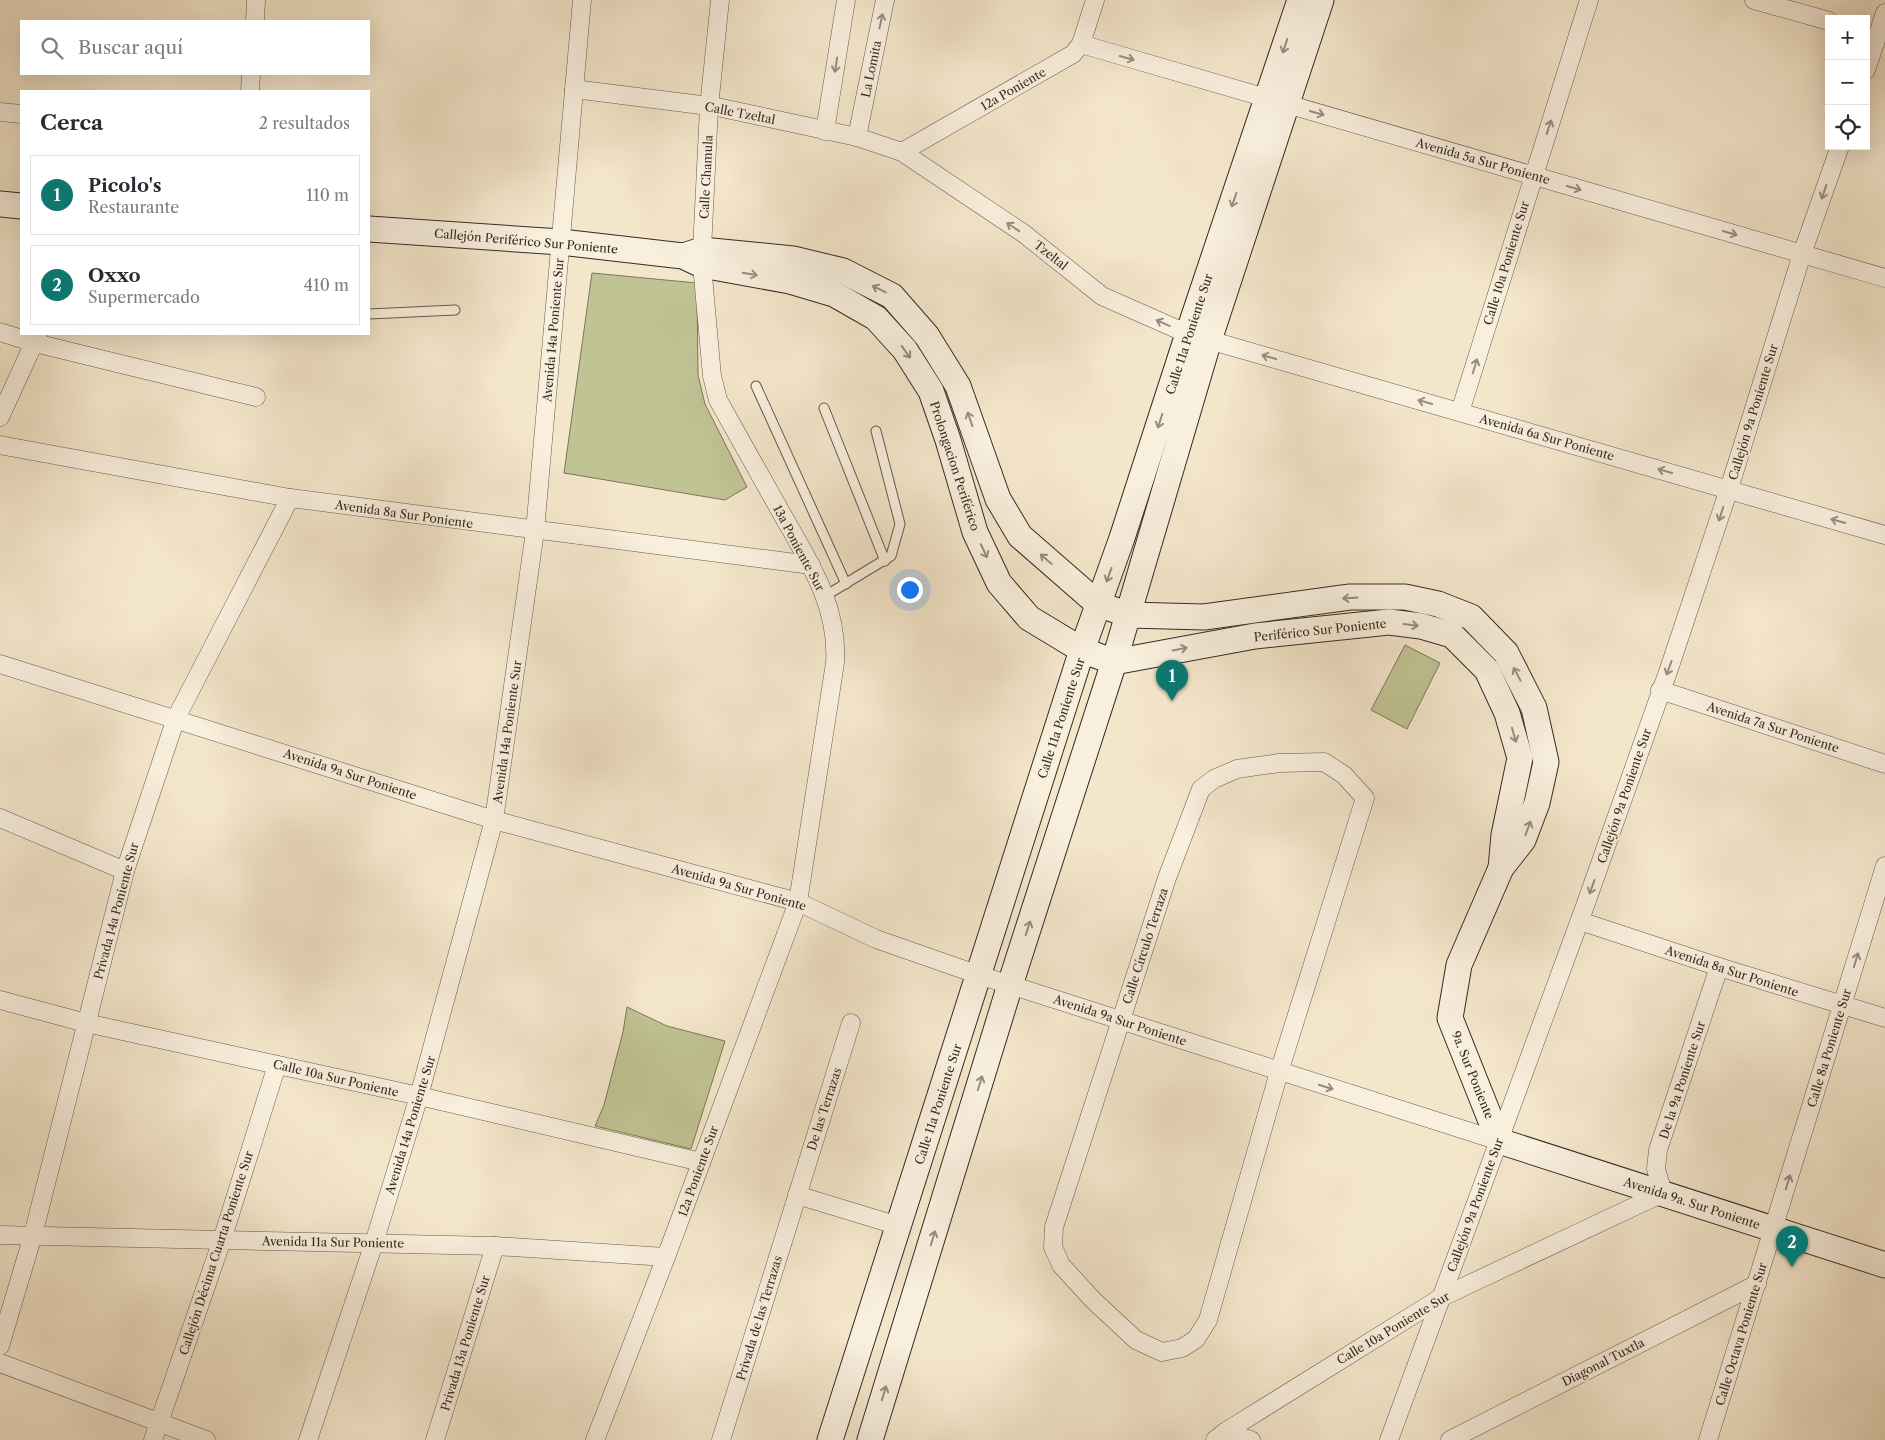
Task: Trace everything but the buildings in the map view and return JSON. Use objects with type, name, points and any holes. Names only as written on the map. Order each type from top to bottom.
[{"type":"main road","name":"Calle 11a Poniente Sur","points":[[1277,101],[1300,0]]},
{"type":"main road","name":"Calle 11a Poniente Sur","points":[[830,1440],[1082,650],[1122,538],[1199,337],[1277,101],[1321,0]]},
{"type":"main road","points":[[0,204],[20,206]]},
{"type":"main road","name":"Callejón Periférico Sur Poniente","points":[[370,228],[561,242],[696,257],[792,259],[843,270],[892,296],[927,336],[958,386],[998,500],[1020,536],[1098,604],[1129,615]]},
{"type":"main road","name":"Prolongacion Periférico","points":[[696,257],[834,294],[876,318],[905,350],[931,391],[948,440],[975,532],[999,582],[1030,618],[1082,650]]},
{"type":"main road","name":"Calle 11a Poniente Sur","points":[[870,1440],[1010,985],[1129,615],[1199,337]]},
{"type":"main road","name":"Periférico Sur Poniente","points":[[1129,615],[1204,617],[1350,597],[1405,597],[1438,604],[1471,617],[1506,654],[1534,708],[1546,762],[1537,803],[1523,840],[1501,868]]},
{"type":"main road","name":"Periférico Sur Poniente","points":[[1114,662],[1255,636],[1338,629],[1389,622],[1421,626],[1452,635],[1487,670],[1508,713],[1520,758],[1504,835],[1501,868]]},
{"type":"main road","points":[[1082,650],[1114,662]]},
{"type":"main road","name":"9a. Sur Poniente","points":[[1499,1140],[1450,1018],[1459,965],[1501,868]]},
{"type":"main road","name":"Avenida 9a. Sur Poniente","points":[[1499,1140],[1885,1265]]},
{"type":"main road","points":[[912,1185],[946,1195]]},
{"type":"street","points":[[255,20],[256,0]]},
{"type":"street","name":"Avenida 14a Poniente Sur","points":[[308,1440],[374,1243],[419,1096],[494,820],[535,531],[582,0]]},
{"type":"street","name":"Calle Chamula","points":[[696,257],[720,0]]},
{"type":"street","points":[[825,131],[846,0]]},
{"type":"street","name":"La Lomita","points":[[857,137],[885,0]]},
{"type":"street","name":"12a Poniente","points":[[902,152],[1073,54],[1080,44],[1095,0]]},
{"type":"street","name":"Calle 10a Poniente Sur","points":[[1460,412],[1589,0]]},
{"type":"street","points":[[1754,0],[1825,20]]},
{"type":"street","points":[[1869,60],[1885,13]]},
{"type":"street","name":"Avenida 5a Sur Poniente","points":[[1080,44],[1885,278]]},
{"type":"street","points":[[250,90],[251,75]]},
{"type":"street","name":"Calle Tzeltal","points":[[574,89],[709,106],[857,137],[902,152]]},
{"type":"street","points":[[0,112],[20,114]]},
{"type":"street","name":"Callejón 9a Poniente Sur","points":[[1389,1440],[1580,921],[1669,669],[1729,490],[1802,254],[1839,150]]},
{"type":"street","name":"Tzeltal","points":[[902,152],[1023,233],[1102,296],[1199,337]]},
{"type":"street","name":"13a Poniente Sur","points":[[696,257],[712,376],[718,400],[811,566],[825,596],[833,624],[836,643],[835,663],[798,902]]},
{"type":"street","points":[[0,332],[37,338],[256,397]]},
{"type":"street","name":"Avenida 6a Sur Poniente","points":[[1199,337],[1885,534]]},
{"type":"street","points":[[0,417],[37,338]]},
{"type":"street","name":"Avenida 8a Sur Poniente","points":[[0,445],[290,498],[811,566]]},
{"type":"street","name":"Privada 14a Poniente Sur","points":[[0,1346],[33,1235],[125,871],[176,718],[290,498]]},
{"type":"street","name":"Avenida 9a Sur Poniente","points":[[0,664],[176,718],[494,820],[798,902],[876,940],[979,975],[1279,1072],[1499,1140]]},
{"type":"street","name":"Avenida 7a Sur Poniente","points":[[1660,690],[1885,764]]},
{"type":"street","name":"Calle Círculo Terraza","points":[[1324,762],[1344,775],[1365,798],[1279,1072],[1208,1320],[1196,1338],[1182,1348],[1162,1352],[1136,1340],[1093,1300],[1061,1265],[1053,1247],[1054,1227],[1167,878],[1200,790],[1214,779],[1237,769],[1279,763],[1324,762]]},
{"type":"street","points":[[0,818],[125,871]]},
{"type":"street","name":"Calle 8a Poniente Sur","points":[[1774,1229],[1885,866]]},
{"type":"street","name":"12a Poniente Sur","points":[[595,1440],[666,1257],[798,902]]},
{"type":"street","name":"Avenida 8a Sur Poniente","points":[[1580,921],[1719,967],[1885,1018]]},
{"type":"street","name":"De la 9a Poniente Sur","points":[[1663,1193],[1656,1169],[1658,1150],[1719,967]]},
{"type":"street","name":"Calle 10a Sur Poniente","points":[[0,1000],[86,1023],[419,1096],[701,1162]]},
{"type":"street","name":"De las Terrazas","points":[[797,1195],[851,1022]]},
{"type":"street","name":"Callejón Décima Cuarta Poniente Sur","points":[[153,1440],[222,1240],[277,1065]]},
{"type":"street","name":"Calle 10a Poniente Sur","points":[[1220,1436],[1442,1297],[1663,1193]]},
{"type":"street","points":[[797,1195],[899,1226]]},
{"type":"street","name":"Privada de las Terrazas","points":[[721,1440],[797,1195]]},
{"type":"street","name":"Calle Octava Poniente Sur","points":[[1708,1440],[1774,1229]]},
{"type":"street","name":"Avenida 11a Sur Poniente","points":[[0,1235],[495,1246],[666,1257]]},
{"type":"street","name":"Privada 13a Poniente Sur","points":[[435,1440],[495,1246]]},
{"type":"street","name":"Diagonal Tuxtla","points":[[1450,1440],[1757,1284]]},
{"type":"street","points":[[0,1363],[206,1440]]},
{"type":"street","points":[[1220,1436],[1251,1440]]},
{"type":"lane","points":[[370,314],[455,310]]},
{"type":"lane","points":[[756,386],[846,584]]},
{"type":"lane","points":[[824,408],[885,561]]},
{"type":"lane","points":[[825,596],[891,556],[900,524],[876,431]]},
{"type":"green space","points":[[592,273],[697,283],[698,375],[705,404],[747,487],[725,500],[564,473]]},
{"type":"green space","points":[[1405,645],[1440,663],[1407,729],[1371,710]]},
{"type":"green space","points":[[627,1007],[667,1026],[725,1041],[691,1149],[595,1126],[604,1105],[623,1032]]},
{"type":"place","name":"Picolo's","points":[[1172,701]]},
{"type":"place","name":"Oxxo","points":[[1792,1267]]}]
